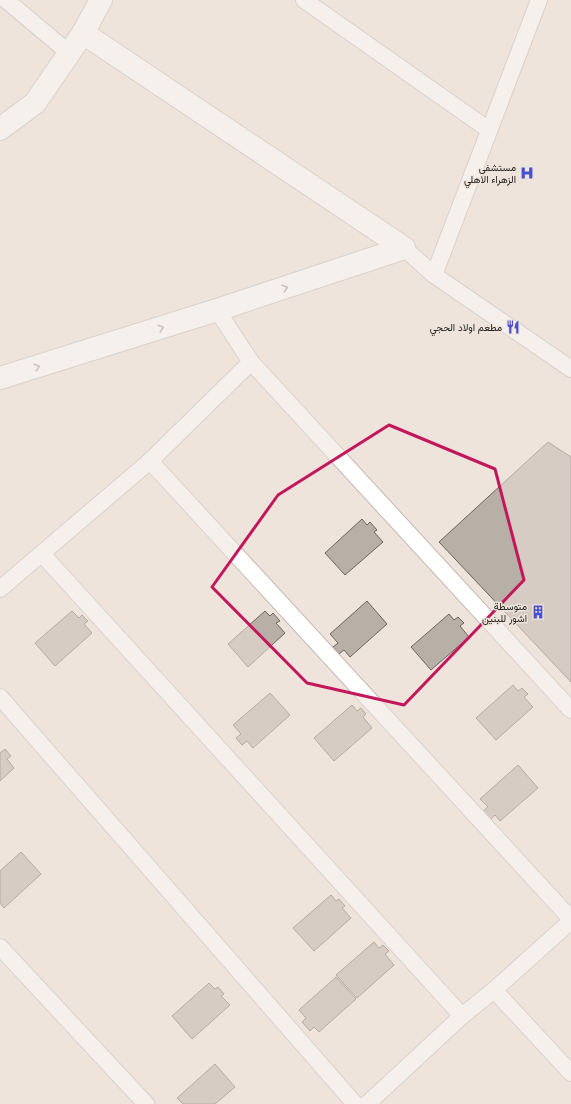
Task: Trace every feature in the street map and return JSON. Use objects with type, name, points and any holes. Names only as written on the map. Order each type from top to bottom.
[{"type":"street","points":[[6,0],[69,53]]},
{"type":"street","points":[[0,129],[35,103],[83,33],[101,0]]},
{"type":"street","points":[[304,0],[489,130]]},
{"type":"street","points":[[434,275],[539,0]]},
{"type":"street","points":[[83,33],[404,248],[434,275],[571,369]]},
{"type":"street","points":[[0,378],[217,310],[404,248]]},
{"type":"street","points":[[217,310],[251,362],[571,710]]},
{"type":"street","points":[[0,589],[150,461],[251,362]]},
{"type":"street","points":[[150,461],[571,920],[494,990],[462,1016],[367,1104]]},
{"type":"street","points":[[42,554],[462,1016]]},
{"type":"street","points":[[0,697],[355,1104]]},
{"type":"street","points":[[0,947],[146,1104]]},
{"type":"street","points":[[494,990],[571,1073]]},
{"type":"highlighted area","points":[[389,425],[495,469],[524,580],[404,705],[307,683],[212,587],[278,495]]},
{"type":"building","name":"متوسطة اشور للبنين","points":[[548,442],[571,457],[571,682],[439,542]]},
{"type":"building","points":[[362,519],[367,525],[370,522],[377,530],[374,532],[383,542],[345,575],[325,553]]},
{"type":"building","points":[[367,601],[387,624],[350,657],[344,650],[339,654],[333,647],[338,643],[330,634]]},
{"type":"building","points":[[72,611],[79,618],[82,615],[88,621],[84,624],[92,633],[55,666],[35,643]]},
{"type":"building","points":[[265,611],[270,616],[273,613],[280,621],[276,623],[285,633],[248,667],[228,644]]},
{"type":"building","points":[[449,614],[454,620],[458,617],[464,623],[460,626],[469,637],[431,670],[411,647]]},
{"type":"building","points":[[513,685],[518,691],[522,688],[528,694],[524,697],[533,707],[496,740],[476,718]]},
{"type":"building","points":[[270,693],[290,715],[253,748],[247,741],[242,745],[236,738],[241,734],[233,725]]},
{"type":"building","points":[[352,705],[357,711],[361,708],[366,714],[363,717],[372,728],[334,761],[314,738]]},
{"type":"building","points":[[5,749],[11,756],[7,759],[14,768],[0,781],[0,753]]},
{"type":"building","points":[[518,765],[538,788],[500,821],[495,815],[490,820],[483,811],[488,807],[480,799]]},
{"type":"building","points":[[21,852],[41,874],[4,908],[0,903],[0,871]]},
{"type":"building","points":[[331,895],[336,901],[339,899],[345,906],[342,908],[351,918],[314,951],[293,928]]},
{"type":"building","points":[[374,942],[379,948],[383,945],[389,951],[385,954],[394,965],[357,998],[336,975]]},
{"type":"building","points":[[336,977],[356,999],[319,1032],[314,1027],[310,1031],[302,1022],[306,1018],[299,1010]]},
{"type":"building","points":[[209,983],[215,989],[218,987],[224,994],[221,996],[230,1005],[192,1039],[172,1016]]},
{"type":"building","points":[[215,1064],[235,1087],[215,1104],[183,1104],[177,1098]]},
{"type":"place","name":"مستشفى الزهراء الاهلي","points":[[527,173]]},
{"type":"place","name":"مطعم اولاد الحجي","points":[[513,327]]},
{"type":"place","name":"متوسطة اشور للبنين","points":[[538,612]]}]
